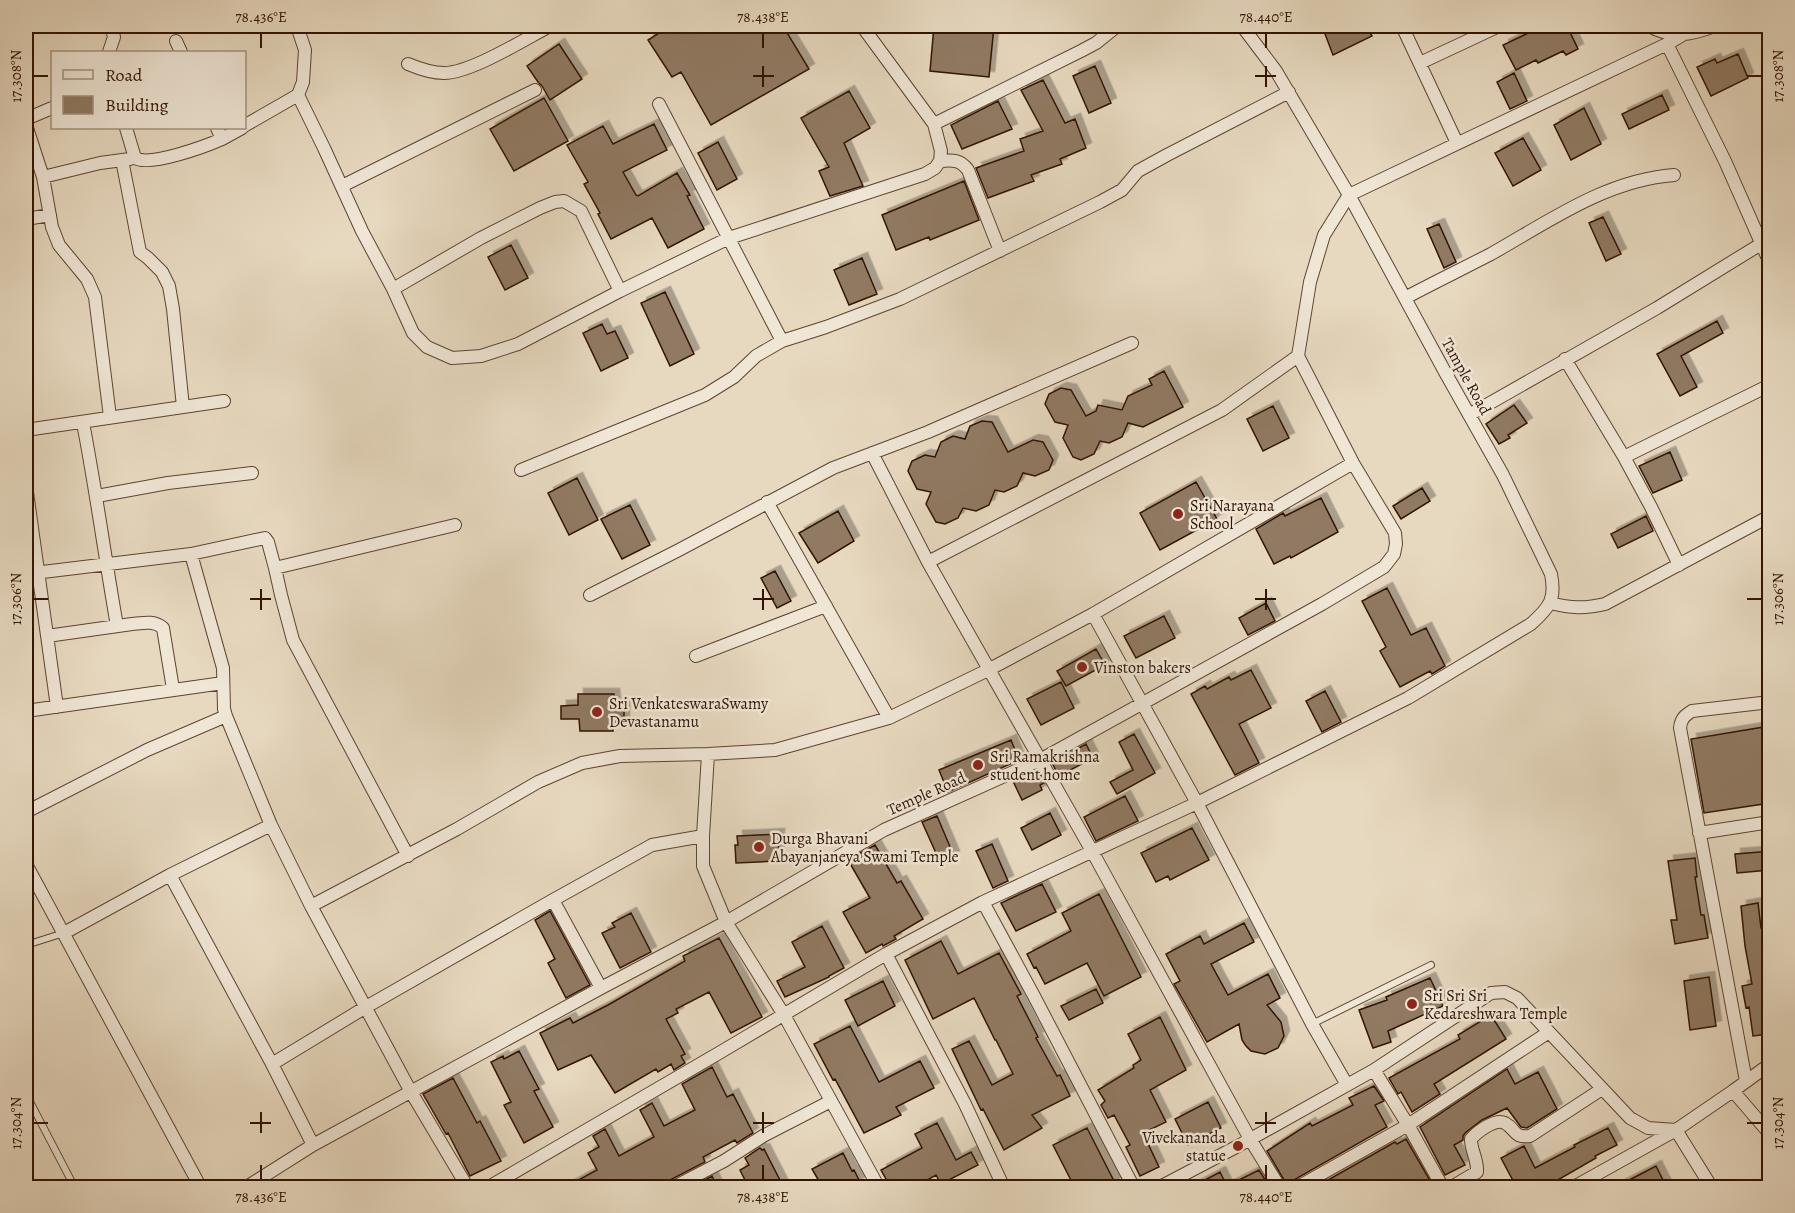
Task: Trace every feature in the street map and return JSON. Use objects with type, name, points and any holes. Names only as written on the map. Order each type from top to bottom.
[{"type":"street","points":[[110,51],[114,37],[111,26]]},
{"type":"street","points":[[246,125],[298,95],[303,82],[305,50],[297,26]]},
{"type":"street","points":[[408,64],[429,72],[458,72],[550,26]]},
{"type":"street","points":[[298,95],[413,333],[428,347],[452,357],[481,356],[518,344],[729,238],[925,174],[935,168],[940,160],[941,151],[934,124],[862,26]]},
{"type":"street","points":[[934,124],[1096,43],[1117,26]]},
{"type":"street","name":"Tample Road","points":[[1242,26],[1276,70],[1349,195],[1503,476],[1551,574],[1554,589],[1550,603]]},
{"type":"street","points":[[1402,26],[1458,143]]},
{"type":"street","points":[[1420,63],[1499,26]]},
{"type":"street","points":[[1649,26],[1681,36]]},
{"type":"street","points":[[928,562],[1222,410],[1298,356],[1310,282],[1324,235],[1349,195],[1681,36],[1715,26]]},
{"type":"street","points":[[176,41],[181,51]]},
{"type":"street","points":[[1667,44],[1725,160],[1770,263]]},
{"type":"street","points":[[342,186],[535,90]]},
{"type":"street","points":[[521,470],[705,395],[734,377],[756,356],[782,341],[900,299],[1100,202],[1122,190],[1138,171],[1167,154],[1289,92]]},
{"type":"street","points":[[659,104],[782,341]]},
{"type":"street","points":[[26,119],[51,108]]},
{"type":"street","points":[[26,125],[43,177],[50,215],[59,245],[87,279],[94,297],[110,417]]},
{"type":"street","points":[[126,129],[135,158]]},
{"type":"street","points":[[43,177],[100,163],[135,158],[141,161],[153,160],[205,147],[220,133],[235,129]]},
{"type":"street","points":[[122,160],[140,252],[162,272],[169,286],[183,407]]},
{"type":"street","points":[[940,160],[956,160],[963,163],[968,170],[1000,251]]},
{"type":"street","points":[[1405,298],[1489,255],[1581,203],[1636,181],[1674,176]]},
{"type":"street","points":[[393,289],[481,238],[540,208],[564,201],[581,211],[620,291]]},
{"type":"street","points":[[26,219],[50,215]]},
{"type":"street","points":[[1469,415],[1657,308],[1761,244]]},
{"type":"street","points":[[590,595],[832,468],[970,414],[1132,343]]},
{"type":"street","name":"Temple Road","points":[[245,1188],[313,1145],[726,922],[884,830],[1040,760],[1322,604],[1384,567],[1394,554],[1395,533],[1353,464],[1298,356]]},
{"type":"street","points":[[1564,359],[1624,457],[1679,565]]},
{"type":"street","points":[[1624,457],[1770,385]]},
{"type":"street","points":[[26,430],[224,401]]},
{"type":"street","points":[[83,423],[117,626]]},
{"type":"street","points":[[872,453],[928,562],[1092,851],[1250,1139],[1280,1188]]},
{"type":"street","points":[[311,906],[408,856],[538,782],[582,763],[620,756],[775,750],[889,718],[988,670],[1093,614],[1353,464]]},
{"type":"street","points":[[97,496],[168,483],[252,473]]},
{"type":"street","points":[[26,485],[57,707]]},
{"type":"street","points":[[767,502],[889,718]]},
{"type":"street","points":[[487,1188],[886,954],[983,902],[1197,803],[1408,698],[1531,624],[1543,614],[1550,603],[1570,608],[1589,608],[1605,604],[1770,516]]},
{"type":"street","points":[[276,568],[455,525]]},
{"type":"street","points":[[26,574],[191,554],[265,538],[276,568],[280,595],[293,640],[408,856]]},
{"type":"street","points":[[191,554],[224,668],[226,716],[271,825],[311,906],[411,1092],[468,1188]]},
{"type":"street","points":[[696,656],[826,606]]},
{"type":"street","points":[[1093,614],[1197,803],[1347,1085]]},
{"type":"street","points":[[47,636],[147,622],[154,623],[163,628],[173,689]]},
{"type":"street","points":[[26,711],[223,683]]},
{"type":"street","points":[[1746,1081],[1680,728],[1684,716],[1692,711],[1770,702]]},
{"type":"street","points":[[26,812],[147,750],[226,716]]},
{"type":"street","points":[[708,754],[703,866],[726,922],[784,1015],[879,1188]]},
{"type":"street","points":[[1699,832],[1770,822]]},
{"type":"street","points":[[64,933],[170,875],[271,825]]},
{"type":"street","points":[[272,1064],[366,1007],[652,845],[703,837]]},
{"type":"street","points":[[26,864],[201,1188]]},
{"type":"street","points":[[170,875],[313,1145]]},
{"type":"street","points":[[553,900],[601,988]]},
{"type":"street","points":[[983,902],[1134,1188]]},
{"type":"street","points":[[886,954],[965,1104],[1004,1188]]},
{"type":"street","points":[[1158,1188],[1374,1070],[1491,993],[1506,992],[1517,998],[1630,1118],[1648,1128],[1676,1130]]},
{"type":"street","points":[[1296,1188],[1408,1125],[1549,1032]]},
{"type":"street","points":[[1572,1188],[1676,1130],[1770,1064]]},
{"type":"street","points":[[1374,1070],[1443,1188]]},
{"type":"street","points":[[1450,1188],[1477,1172],[1478,1165],[1471,1147],[1471,1139],[1476,1133],[1499,1122],[1505,1123],[1522,1137],[1530,1136],[1602,1089]]},
{"type":"street","points":[[1733,1091],[1770,1134]]},
{"type":"street","points":[[672,1188],[831,1101]]},
{"type":"street","points":[[1676,1130],[1712,1188]]},
{"type":"lane","points":[[26,945],[64,933]]},
{"type":"lane","points":[[1312,1023],[1431,965]]},
{"type":"lane","points":[[26,1094],[75,1188]]},
{"type":"building","points":[[670,26],[783,26],[809,69],[711,125],[681,72],[672,77],[648,40]]},
{"type":"building","points":[[934,26],[994,26],[989,77],[930,71]]},
{"type":"building","points":[[1322,26],[1366,26],[1372,36],[1333,55]]},
{"type":"building","points":[[1543,26],[1548,26],[1551,30],[1567,26],[1578,49],[1566,55],[1563,51],[1538,63],[1536,60],[1516,70],[1503,45]]},
{"type":"building","points":[[559,44],[582,79],[550,100],[527,66]]},
{"type":"building","points":[[1738,54],[1748,78],[1711,96],[1697,67],[1715,59],[1717,63]]},
{"type":"building","points":[[1095,66],[1111,103],[1089,113],[1073,76]]},
{"type":"building","points":[[1514,73],[1527,101],[1510,109],[1497,82]]},
{"type":"building","points":[[1043,80],[1065,123],[1075,119],[1086,148],[1060,159],[1062,164],[1031,175],[1034,181],[988,198],[976,168],[1024,151],[1020,139],[1043,131],[1021,90]]},
{"type":"building","points":[[849,91],[870,128],[844,143],[863,186],[830,196],[819,171],[829,167],[801,118]]},
{"type":"building","points":[[1662,95],[1669,110],[1629,129],[1622,114]]},
{"type":"building","points":[[544,98],[568,141],[514,171],[490,129]]},
{"type":"building","points":[[998,101],[1012,129],[962,149],[951,125]]},
{"type":"building","points":[[1584,108],[1601,144],[1571,160],[1554,125]]},
{"type":"building","points":[[654,124],[667,150],[623,172],[638,196],[677,173],[690,195],[687,196],[704,229],[668,248],[652,218],[611,239],[584,184],[588,182],[567,145],[603,126],[613,144]]},
{"type":"building","points":[[1523,138],[1541,170],[1513,186],[1495,153]]},
{"type":"building","points":[[718,142],[737,179],[717,190],[698,153]]},
{"type":"building","points":[[964,181],[979,220],[930,240],[929,237],[896,250],[882,215]]},
{"type":"building","points":[[1603,217],[1621,254],[1606,261],[1589,223]]},
{"type":"building","points":[[1439,224],[1456,262],[1444,268],[1427,229]]},
{"type":"building","points":[[511,245],[528,278],[505,290],[488,257]]},
{"type":"building","points":[[862,258],[877,294],[849,305],[834,270]]},
{"type":"building","points":[[665,292],[694,354],[670,366],[641,303]]},
{"type":"building","points":[[1717,321],[1723,333],[1681,356],[1697,387],[1680,396],[1657,354]]},
{"type":"building","points":[[602,324],[607,334],[615,331],[628,358],[601,371],[583,333]]},
{"type":"building","points":[[1164,371],[1183,407],[1143,427],[1128,423],[1122,437],[1109,443],[1100,441],[1094,454],[1081,460],[1073,457],[1063,438],[1068,425],[1055,422],[1045,404],[1049,394],[1061,388],[1071,390],[1086,416],[1096,411],[1098,405],[1122,410],[1128,396],[1152,385],[1149,379]]},
{"type":"building","points":[[1514,405],[1527,423],[1508,435],[1510,438],[1499,444],[1486,424]]},
{"type":"building","points":[[1273,406],[1289,438],[1263,451],[1247,419]]},
{"type":"building","points":[[982,421],[992,422],[1008,452],[1033,440],[1043,442],[1053,460],[1049,470],[1035,476],[1023,473],[1017,486],[1004,492],[995,490],[989,505],[976,511],[963,508],[958,518],[945,524],[936,522],[926,504],[931,492],[917,489],[908,471],[912,461],[925,455],[935,457],[941,442],[953,436],[965,439],[970,426]]},
{"type":"building","points":[[1670,452],[1682,480],[1653,493],[1639,466]]},
{"type":"building","points":[[577,478],[598,520],[569,535],[548,493]]},
{"type":"building","points":[[1196,482],[1217,519],[1160,550],[1140,513]]},
{"type":"building","points":[[1422,488],[1430,501],[1401,519],[1393,506]]},
{"type":"building","points":[[1321,498],[1338,532],[1291,558],[1290,556],[1274,564],[1256,529],[1283,513],[1285,516]]},
{"type":"building","points":[[630,505],[650,545],[622,559],[601,519]]},
{"type":"building","points":[[838,511],[854,541],[818,563],[799,533]]},
{"type":"building","points":[[1646,516],[1653,531],[1618,548],[1611,534]]},
{"type":"building","points":[[775,571],[791,601],[777,608],[761,578]]},
{"type":"building","points":[[1387,588],[1411,635],[1426,628],[1445,666],[1432,674],[1430,671],[1400,687],[1380,651],[1386,647],[1362,601]]},
{"type":"building","points":[[1266,603],[1275,621],[1248,635],[1239,618]]},
{"type":"building","points":[[1164,616],[1175,638],[1136,658],[1124,636]]},
{"type":"building","points":[[1096,649],[1105,665],[1066,686],[1057,671]]},
{"type":"building","points":[[1251,670],[1271,708],[1239,724],[1259,763],[1235,775],[1191,694],[1205,686],[1207,689],[1229,677],[1231,680]]},
{"type":"building","points":[[1061,682],[1074,708],[1041,725],[1027,699]]},
{"type":"building","points":[[1325,691],[1341,722],[1322,732],[1306,701]]},
{"type":"building","points":[[578,694],[614,694],[615,704],[624,704],[624,722],[613,722],[613,731],[580,731],[579,719],[561,719],[561,706],[578,705]]},
{"type":"building","points":[[1770,726],[1770,803],[1704,813],[1691,739]]},
{"type":"building","points":[[1134,734],[1155,773],[1117,794],[1110,782],[1133,770],[1119,742]]},
{"type":"building","points":[[1011,740],[1019,760],[948,792],[939,770]]},
{"type":"building","points":[[1086,744],[1093,758],[1059,776],[1052,763]]},
{"type":"building","points":[[1037,770],[1044,783],[1040,785],[1042,790],[1022,800],[1013,781]]},
{"type":"building","points":[[1125,796],[1138,821],[1096,841],[1084,817]]},
{"type":"building","points":[[1050,813],[1061,835],[1032,850],[1021,828]]},
{"type":"building","points":[[937,816],[954,856],[940,862],[922,822]]},
{"type":"building","points":[[1192,828],[1209,860],[1170,880],[1168,876],[1156,882],[1141,853]]},
{"type":"building","points":[[779,834],[778,861],[736,863],[737,836]]},
{"type":"building","points":[[992,844],[1008,881],[993,888],[976,851]]},
{"type":"building","points":[[875,845],[897,883],[901,881],[923,919],[894,936],[896,939],[866,953],[843,912],[870,898],[848,860]]},
{"type":"building","points":[[1770,852],[1770,870],[1737,873],[1735,854]]},
{"type":"building","points":[[1695,858],[1697,877],[1695,877],[1701,915],[1704,915],[1708,938],[1675,944],[1671,920],[1677,920],[1668,861]]},
{"type":"building","points":[[1042,884],[1056,912],[1016,931],[1001,903]]},
{"type":"building","points":[[1099,894],[1141,977],[1104,996],[1087,963],[1045,984],[1027,954],[1071,931],[1062,913]]},
{"type":"building","points":[[1758,903],[1770,978],[1770,1034],[1753,1036],[1749,1007],[1746,1008],[1742,986],[1752,984],[1741,906]]},
{"type":"building","points":[[550,911],[590,985],[566,998],[548,963],[555,959],[535,920]]},
{"type":"building","points":[[631,913],[651,952],[620,968],[602,933],[615,927],[612,923]]},
{"type":"building","points":[[1244,923],[1254,942],[1211,964],[1228,995],[1268,974],[1280,998],[1267,1005],[1281,1022],[1284,1036],[1278,1048],[1265,1054],[1251,1051],[1246,1046],[1242,1040],[1239,1024],[1207,1042],[1174,984],[1180,981],[1166,954],[1200,936],[1204,944]]},
{"type":"building","points":[[822,926],[844,968],[785,997],[777,981],[805,967],[792,942]]},
{"type":"building","points":[[719,938],[762,1017],[731,1033],[709,992],[676,1009],[678,1013],[666,1019],[685,1054],[681,1056],[685,1063],[674,1070],[671,1064],[658,1072],[656,1069],[615,1093],[591,1055],[558,1070],[540,1033],[570,1018],[573,1023],[608,1005],[685,961],[683,956]]},
{"type":"building","points":[[941,941],[958,974],[999,953],[1021,994],[1017,996],[1038,1037],[1036,1038],[1057,1076],[1060,1075],[1070,1096],[1032,1115],[1042,1128],[1004,1150],[983,1109],[981,1110],[952,1049],[969,1041],[992,1085],[1013,1074],[996,1040],[974,998],[933,1019],[905,960]]},
{"type":"building","points":[[1709,977],[1716,1026],[1690,1030],[1684,981]]},
{"type":"building","points":[[1430,978],[1443,1006],[1388,1031],[1391,1042],[1373,1048],[1359,1010],[1387,1000],[1386,997]]},
{"type":"building","points":[[883,981],[895,1006],[858,1026],[845,1000]]},
{"type":"building","points":[[1096,989],[1103,1003],[1069,1020],[1061,1006]]},
{"type":"building","points":[[1491,1015],[1506,1039],[1434,1084],[1440,1094],[1412,1112],[1401,1092],[1398,1094],[1389,1078],[1460,1039],[1458,1035]]},
{"type":"building","points":[[1160,1017],[1186,1070],[1150,1090],[1166,1122],[1143,1133],[1159,1167],[1140,1176],[1126,1147],[1130,1145],[1114,1115],[1108,1118],[1101,1105],[1105,1101],[1098,1090],[1134,1068],[1133,1065],[1141,1060],[1128,1034]]},
{"type":"building","points":[[850,1026],[879,1082],[920,1061],[934,1088],[896,1107],[901,1115],[864,1133],[814,1044]]},
{"type":"building","points":[[519,1051],[539,1089],[534,1091],[553,1127],[524,1143],[504,1105],[511,1102],[491,1062],[503,1056],[504,1059]]},
{"type":"building","points":[[712,1067],[727,1097],[733,1094],[753,1133],[737,1143],[735,1140],[703,1157],[705,1162],[668,1181],[664,1188],[564,1188],[597,1170],[588,1153],[599,1147],[593,1136],[605,1129],[619,1156],[654,1137],[640,1110],[652,1103],[664,1126],[695,1110],[682,1084]]},
{"type":"building","points":[[1507,1069],[1515,1084],[1538,1072],[1557,1109],[1527,1128],[1521,1127],[1507,1108],[1482,1120],[1465,1133],[1463,1140],[1454,1145],[1465,1165],[1445,1175],[1420,1127]]},
{"type":"building","points":[[453,1078],[477,1123],[480,1121],[501,1161],[470,1176],[448,1133],[446,1134],[423,1094]]},
{"type":"building","points":[[1374,1086],[1384,1101],[1375,1105],[1387,1127],[1292,1181],[1288,1187],[1267,1151],[1310,1123],[1312,1126],[1353,1105],[1349,1098]]},
{"type":"building","points":[[1208,1102],[1221,1128],[1188,1145],[1175,1119]]},
{"type":"building","points":[[937,1123],[956,1160],[971,1152],[978,1165],[941,1184],[936,1175],[913,1188],[891,1188],[881,1170],[922,1148],[915,1134]]},
{"type":"building","points":[[1087,1128],[1115,1183],[1106,1188],[1075,1188],[1053,1145]]},
{"type":"building","points":[[1608,1128],[1617,1145],[1544,1188],[1517,1188],[1501,1158],[1524,1146],[1535,1168]]},
{"type":"building","points":[[1406,1139],[1432,1184],[1426,1188],[1314,1188],[1395,1142],[1397,1144]]},
{"type":"building","points":[[760,1148],[764,1149],[784,1188],[749,1188],[740,1170],[749,1165],[745,1158]]},
{"type":"building","points":[[843,1153],[860,1182],[848,1188],[823,1188],[812,1169]]},
{"type":"building","points":[[1656,1166],[1667,1188],[1614,1188]]},
{"type":"building","points":[[1259,1170],[1270,1188],[1190,1188],[1220,1172],[1227,1186]]},
{"type":"building","points":[[712,1176],[718,1188],[691,1188]]},
{"type":"place","name":"Sri Narayana School","points":[[1178,514]]},
{"type":"place","name":"Vinston bakers","points":[[1082,667]]},
{"type":"place","name":"Sri VenkateswaraSwamy Devastanamu","points":[[597,712]]},
{"type":"place","name":"Sri Ramakrishna student home","points":[[978,765]]},
{"type":"place","name":"Durga Bhavani Abayanjaneya Swami Temple","points":[[759,847]]},
{"type":"place","name":"Sri Sri Sri Kedareshwara Temple","points":[[1412,1004]]},
{"type":"place","name":"Vivekananda statue","points":[[1238,1146]]}]
